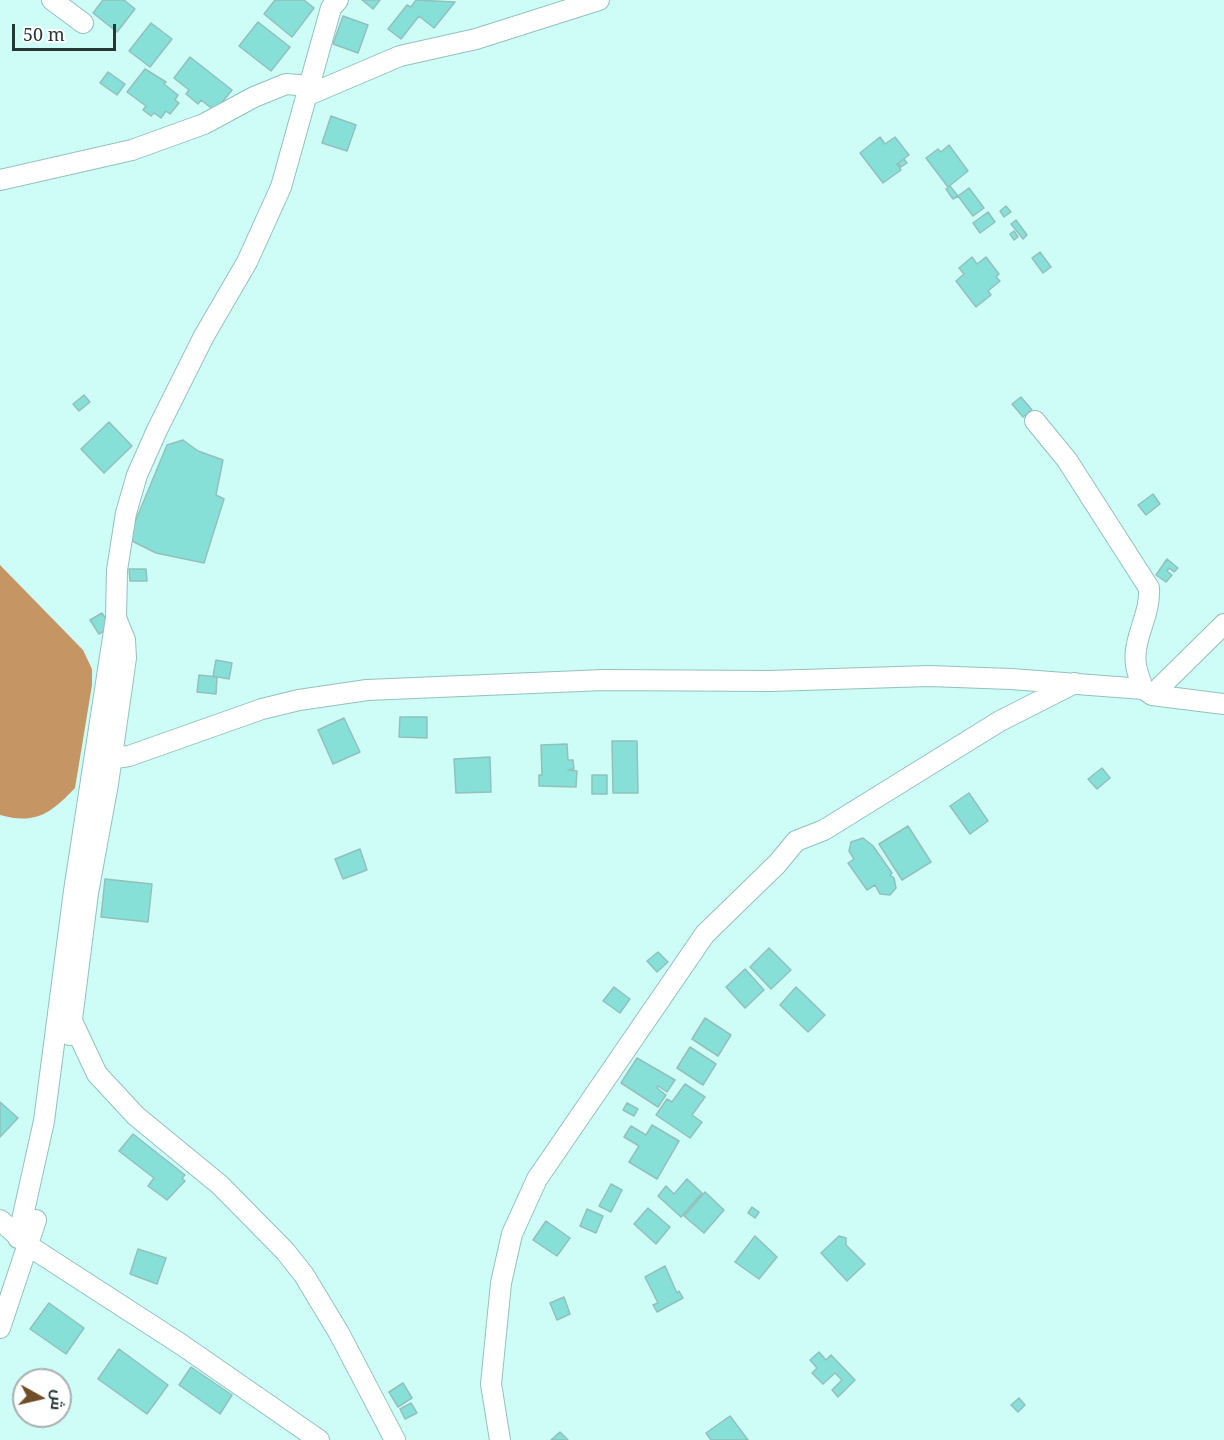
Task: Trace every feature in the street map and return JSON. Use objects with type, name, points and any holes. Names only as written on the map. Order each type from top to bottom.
[{"type":"street","points":[[52,0],[83,23]]},
{"type":"street","points":[[24,1242],[104,761],[116,618],[117,570],[122,536],[138,475],[157,430],[204,336],[265,227],[281,187],[331,8],[338,0]]},
{"type":"street","points":[[0,180],[132,150],[204,124],[254,97],[286,84],[308,91],[400,56],[476,39],[599,0]]},
{"type":"street","points":[[1035,421],[1067,460],[1149,588],[1149,605],[1139,638],[1136,664],[1148,692]]},
{"type":"street","points":[[1148,692],[1224,624]]},
{"type":"street","points":[[104,761],[262,709],[299,700],[366,690],[663,679],[770,681],[964,676],[1075,683],[1224,704]]},
{"type":"street","points":[[500,1440],[491,1383],[491,1364],[505,1257],[519,1216],[549,1162],[705,934],[777,864],[796,841],[824,830],[1000,721],[1075,683]]},
{"type":"street","points":[[0,1328],[24,1242],[45,1180],[72,1021],[81,892]]},
{"type":"street","points":[[72,1021],[97,1074],[136,1116],[220,1185],[285,1251],[304,1275],[339,1333],[395,1440]]},
{"type":"street","points":[[0,1220],[24,1242],[182,1345],[319,1440]]},
{"type":"shaded area","points":[[0,565],[83,650],[92,669],[92,685],[75,788],[42,815],[24,819],[0,815]]},
{"type":"building","points":[[103,0],[124,0],[135,9],[117,32],[93,13]]},
{"type":"building","points":[[275,0],[304,0],[314,8],[292,37],[264,14]]},
{"type":"building","points":[[362,0],[380,0],[373,9]]},
{"type":"building","points":[[416,0],[455,2],[434,28],[419,16],[401,39],[388,29],[407,5],[411,7]]},
{"type":"building","points":[[343,16],[368,25],[358,53],[333,44]]},
{"type":"building","points":[[258,22],[290,47],[271,71],[239,46]]},
{"type":"building","points":[[151,23],[172,39],[150,67],[129,51]]},
{"type":"building","points":[[190,57],[232,90],[215,111],[201,100],[198,104],[186,94],[189,90],[174,78]]},
{"type":"building","points":[[145,69],[166,82],[164,84],[178,95],[175,100],[179,103],[170,114],[166,111],[161,118],[154,113],[151,116],[143,110],[146,106],[127,92]]},
{"type":"building","points":[[108,72],[125,84],[117,95],[100,83]]},
{"type":"building","points":[[331,116],[356,125],[347,151],[322,143]]},
{"type":"building","points":[[880,137],[885,144],[895,137],[909,155],[897,164],[901,170],[883,183],[860,153]]},
{"type":"building","points":[[949,145],[968,171],[948,187],[926,158],[938,149],[941,152]]},
{"type":"building","points":[[904,159],[907,163],[901,167],[898,163]]},
{"type":"building","points":[[950,186],[958,196],[953,199],[946,189]]},
{"type":"building","points":[[969,188],[984,208],[973,216],[958,196]]},
{"type":"building","points":[[1006,206],[1011,212],[1004,217],[1000,211]]},
{"type":"building","points":[[988,212],[995,222],[980,233],[973,223]]},
{"type":"building","points":[[1016,220],[1027,235],[1023,239],[1011,224]]},
{"type":"building","points":[[1014,231],[1018,237],[1014,240],[1010,234]]},
{"type":"building","points":[[1040,252],[1051,267],[1043,273],[1032,258]]},
{"type":"building","points":[[972,257],[977,264],[986,257],[999,274],[996,277],[1000,281],[988,291],[991,295],[976,307],[956,281],[964,274],[959,268]]},
{"type":"building","points":[[84,395],[90,402],[79,411],[73,404]]},
{"type":"building","points":[[1021,397],[1032,410],[1023,417],[1012,404]]},
{"type":"building","points":[[109,422],[132,446],[104,473],[81,449]]},
{"type":"building","points":[[183,440],[198,451],[223,460],[216,495],[224,499],[204,563],[156,553],[128,539],[167,445]]},
{"type":"building","points":[[1153,494],[1160,504],[1146,515],[1138,505]]},
{"type":"building","points":[[1167,559],[1178,568],[1174,572],[1169,568],[1167,571],[1172,575],[1166,582],[1156,575]]},
{"type":"building","points":[[129,569],[146,569],[147,581],[130,581]]},
{"type":"building","points":[[102,613],[111,627],[99,634],[90,620]]},
{"type":"building","points":[[216,660],[232,663],[229,679],[213,676]]},
{"type":"building","points":[[199,675],[217,677],[216,694],[197,692]]},
{"type":"building","points":[[400,717],[427,717],[427,738],[399,737]]},
{"type":"building","points":[[344,718],[360,752],[333,764],[318,730]]},
{"type":"building","points":[[612,741],[637,741],[638,793],[613,793]]},
{"type":"building","points":[[567,744],[568,760],[573,760],[574,769],[568,770],[577,771],[576,787],[539,786],[539,775],[542,775],[541,745]]},
{"type":"building","points":[[490,757],[491,792],[456,793],[454,759]]},
{"type":"building","points":[[1102,768],[1110,778],[1097,789],[1088,779]]},
{"type":"building","points":[[592,775],[607,775],[607,794],[592,794]]},
{"type":"building","points":[[969,793],[988,821],[970,834],[950,806]]},
{"type":"building","points":[[908,826],[931,862],[902,880],[879,844]]},
{"type":"building","points":[[863,838],[873,846],[892,873],[890,875],[894,878],[896,888],[890,895],[880,894],[875,885],[867,890],[848,863],[854,859],[849,851],[851,842]]},
{"type":"building","points":[[360,849],[367,870],[343,879],[335,859]]},
{"type":"building","points":[[105,879],[152,884],[148,922],[101,917]]},
{"type":"building","points":[[769,948],[791,970],[771,989],[750,967]]},
{"type":"building","points":[[658,952],[668,962],[657,972],[647,961]]},
{"type":"building","points":[[745,969],[764,990],[745,1008],[726,987]]},
{"type":"building","points":[[614,987],[630,999],[620,1013],[603,1001]]},
{"type":"building","points":[[796,987],[825,1015],[808,1032],[780,1005]]},
{"type":"building","points":[[705,1018],[731,1035],[718,1056],[692,1039]]},
{"type":"building","points":[[690,1047],[716,1064],[703,1085],[677,1068]]},
{"type":"building","points":[[637,1058],[675,1080],[667,1092],[658,1086],[657,1088],[666,1095],[658,1107],[621,1083]]},
{"type":"building","points":[[685,1084],[705,1097],[692,1115],[702,1122],[690,1138],[656,1115],[667,1099],[672,1102]]},
{"type":"building","points":[[0,1102],[18,1118],[0,1137]]},
{"type":"building","points":[[627,1103],[638,1109],[634,1116],[623,1110]]},
{"type":"building","points":[[652,1125],[679,1141],[657,1179],[629,1162],[639,1146],[624,1137],[631,1126],[646,1135]]},
{"type":"building","points":[[133,1134],[185,1175],[182,1178],[185,1181],[167,1200],[148,1186],[154,1178],[119,1151]]},
{"type":"building","points":[[687,1179],[702,1193],[681,1217],[658,1196],[666,1186],[674,1194]]},
{"type":"building","points":[[611,1184],[622,1190],[611,1212],[599,1206]]},
{"type":"building","points":[[705,1192],[724,1210],[704,1233],[684,1216]]},
{"type":"building","points":[[752,1207],[759,1212],[755,1218],[748,1213]]},
{"type":"building","points":[[648,1208],[670,1227],[656,1244],[634,1224]]},
{"type":"building","points":[[587,1209],[603,1216],[596,1233],[580,1226]]},
{"type":"building","points":[[546,1221],[570,1238],[557,1256],[533,1240]]},
{"type":"building","points":[[755,1236],[777,1257],[759,1279],[735,1262]]},
{"type":"building","points":[[839,1236],[846,1238],[846,1245],[865,1264],[847,1281],[821,1253]]},
{"type":"building","points":[[138,1249],[166,1258],[157,1284],[130,1274]]},
{"type":"building","points":[[665,1266],[677,1293],[679,1291],[683,1298],[657,1312],[653,1305],[658,1303],[645,1277]]},
{"type":"building","points":[[564,1297],[570,1314],[557,1320],[550,1303]]},
{"type":"building","points":[[49,1303],[84,1328],[66,1354],[30,1329]]},
{"type":"building","points":[[119,1349],[168,1385],[147,1414],[98,1379]]},
{"type":"building","points":[[819,1352],[826,1360],[831,1355],[855,1380],[838,1397],[832,1390],[842,1380],[835,1373],[823,1384],[812,1373],[817,1368],[810,1360]]},
{"type":"building","points":[[191,1367],[232,1395],[220,1414],[179,1385]]},
{"type":"building","points":[[403,1383],[412,1398],[398,1407],[389,1392]]},
{"type":"building","points":[[1019,1398],[1025,1405],[1018,1412],[1011,1405]]},
{"type":"building","points":[[411,1403],[417,1413],[405,1419],[400,1409]]},
{"type":"building","points":[[730,1416],[748,1440],[711,1440],[706,1433]]},
{"type":"building","points":[[560,1432],[568,1440],[551,1440]]}]
